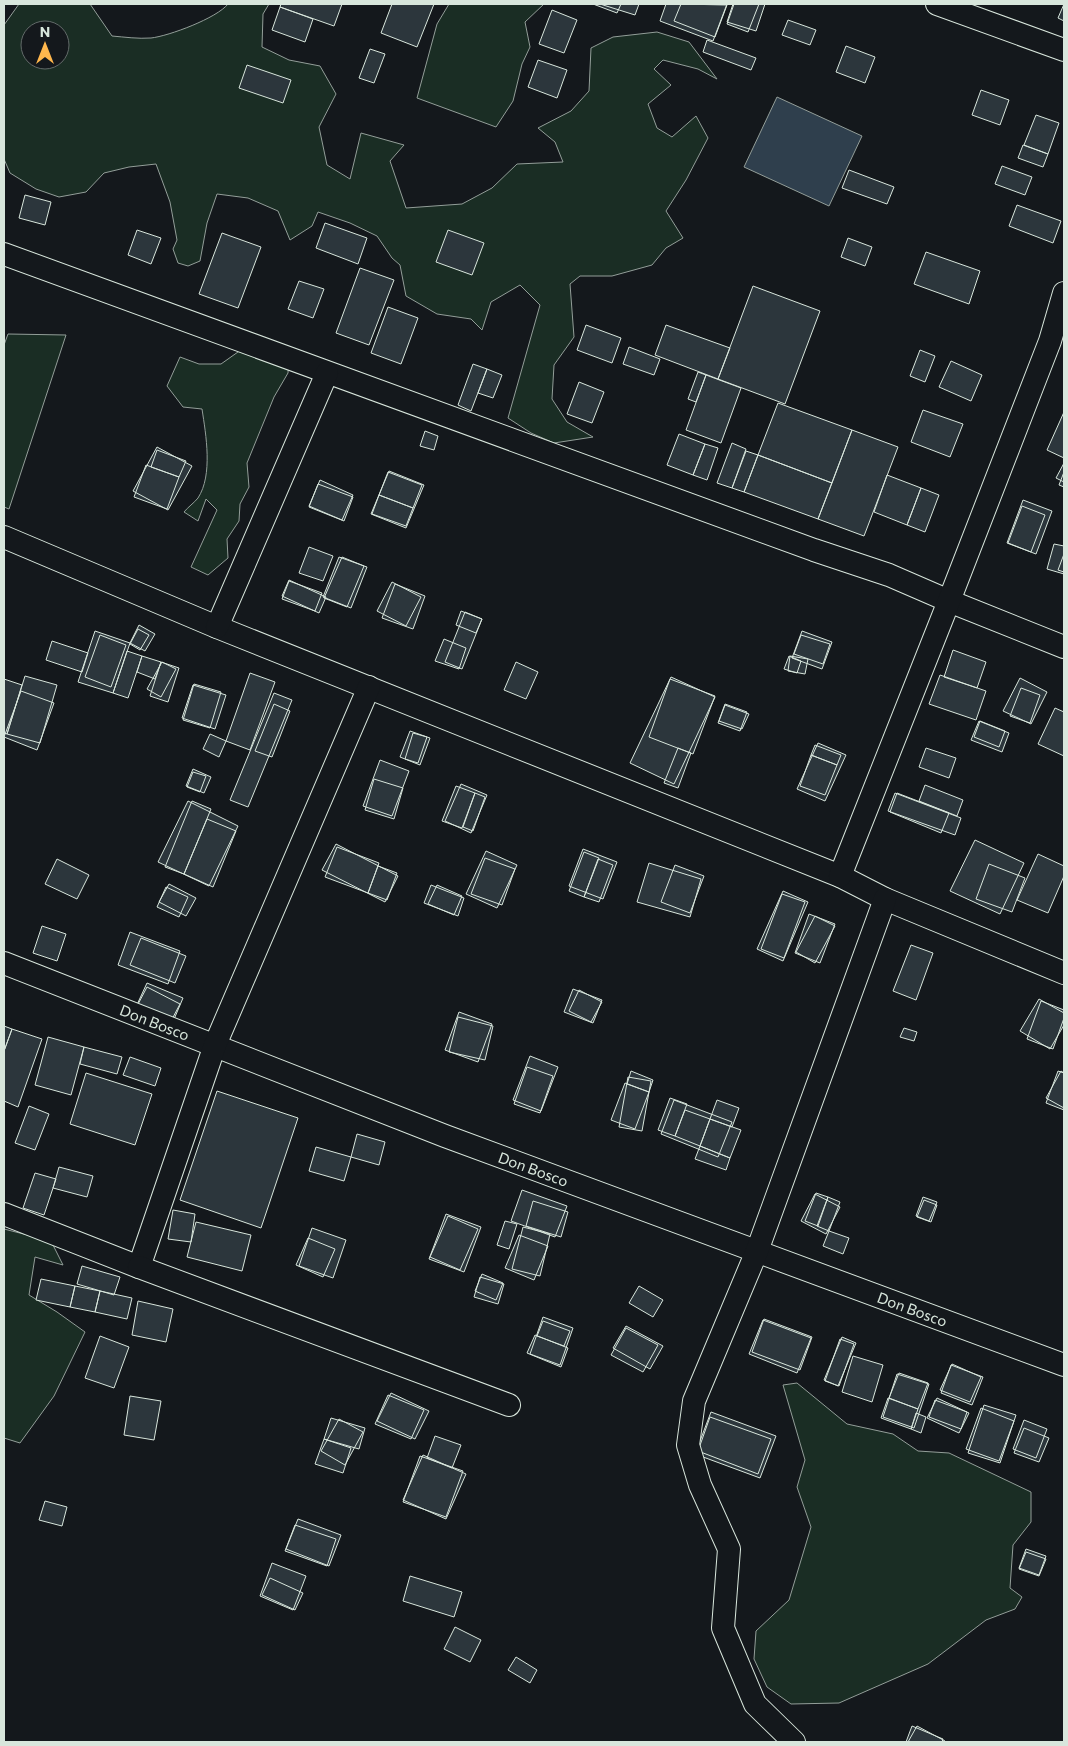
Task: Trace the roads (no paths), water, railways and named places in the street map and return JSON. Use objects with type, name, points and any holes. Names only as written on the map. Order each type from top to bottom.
[{"type":"street","points":[[937,4],[1064,50]]},
{"type":"street","points":[[4,254],[889,576],[949,602],[1064,647]]},
{"type":"street","points":[[840,876],[949,602],[1057,343],[1064,293]]},
{"type":"street","points":[[217,627],[327,373]]},
{"type":"street","points":[[4,537],[217,627],[840,876],[885,899],[1064,973]]},
{"type":"street","points":[[139,1267],[215,1045],[369,687]]},
{"type":"street","points":[[794,1742],[755,1704],[723,1628],[729,1549],[700,1485],[688,1445],[694,1401],[757,1252],[885,899]]},
{"type":"street","name":"Don Bosco","points":[[4,963],[454,1139],[1064,1365]]},
{"type":"street","points":[[4,1214],[139,1267],[509,1405]]},
{"type":"water","points":[[777,97],[862,136],[829,206],[744,167]]}]
